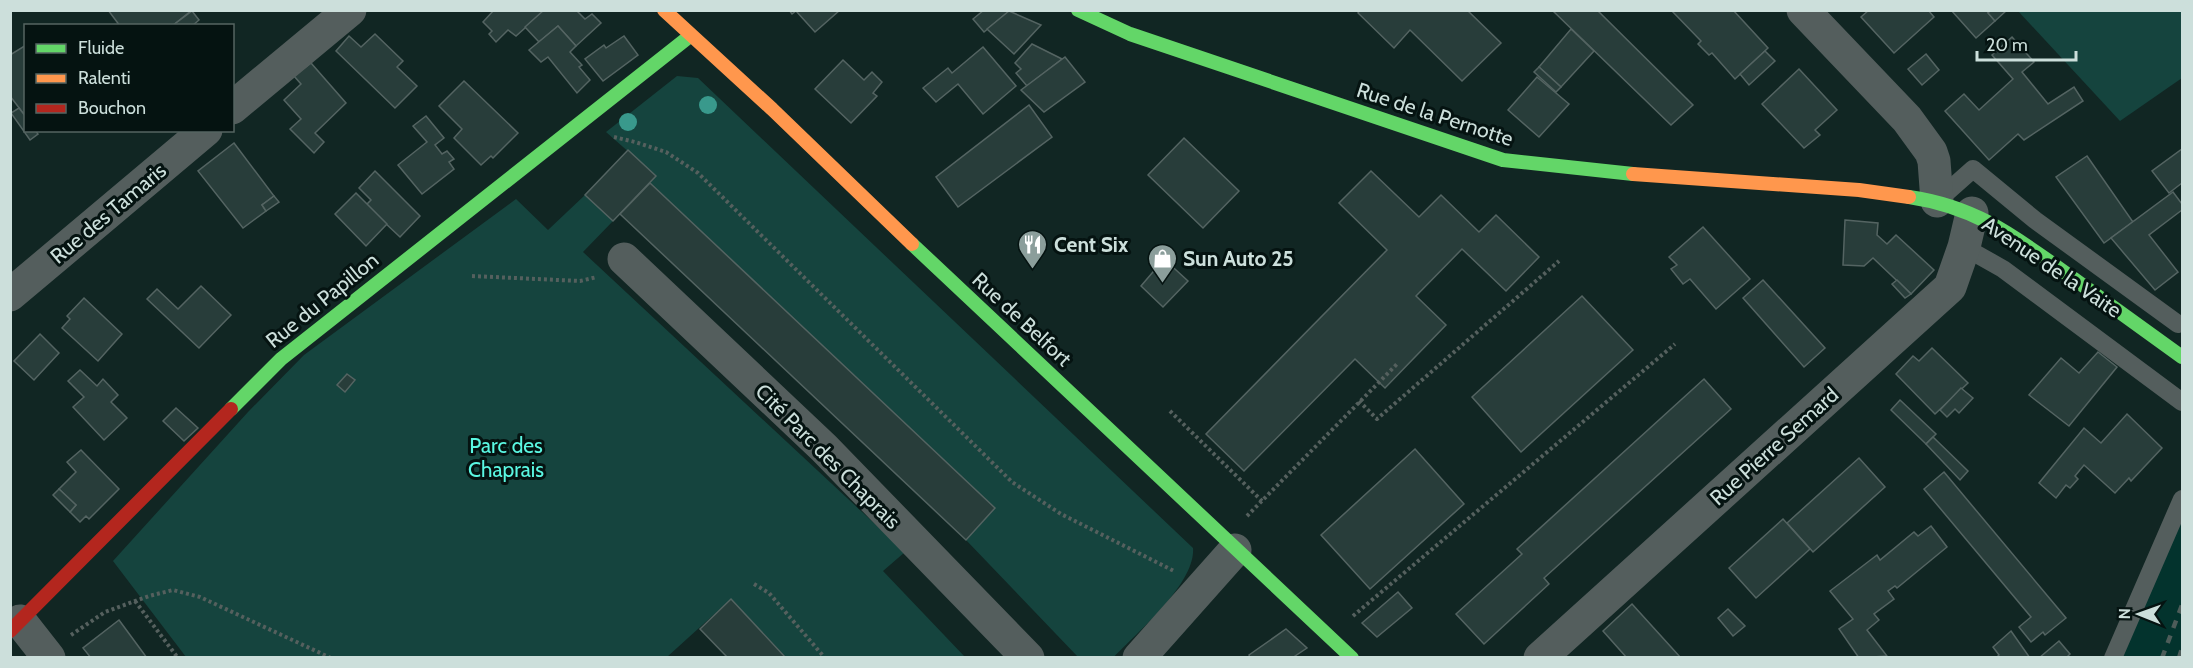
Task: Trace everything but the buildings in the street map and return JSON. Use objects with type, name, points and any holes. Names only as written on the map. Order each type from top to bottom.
[{"type":"street","points":[[234,106],[350,10]]},
{"type":"street","name":"Rue de Belfort","points":[[664,10],[772,109],[1235,550],[1352,657]]},
{"type":"street","name":"Rue de la Pernotte","points":[[1078,10],[1130,34],[1503,160],[1629,174],[1859,190],[1937,201]]},
{"type":"street","points":[[1803,10],[1907,119],[1931,152],[1934,160],[1937,201]]},
{"type":"street","name":"Rue du Papillon","points":[[15,626],[281,359],[690,36]]},
{"type":"street","name":"Rue des Tamaris","points":[[10,295],[204,132]]},
{"type":"street","name":"Avenue de la Vaite","points":[[1937,201],[1972,213],[2010,233],[2182,357]]},
{"type":"street","name":"Rue Pierre Semard","points":[[1540,657],[1950,286],[1964,247],[1972,213]]},
{"type":"street","name":"Cité Parc des Chaprais","points":[[624,259],[824,448],[1028,657]]},
{"type":"street","points":[[1138,657],[1235,550]]},
{"type":"street","points":[[15,626],[47,654]]},
{"type":"lane","points":[[1937,201],[1973,169],[2036,220],[2178,324]]},
{"type":"lane","points":[[1964,247],[2003,268],[2182,402]]},
{"type":"lane","points":[[2113,657],[2182,499]]},
{"type":"path","points":[[571,129],[635,142],[666,152],[698,173],[1012,482],[1061,514],[1166,566],[1200,587]]},
{"type":"path","points":[[472,276],[580,281],[607,275],[624,259]]},
{"type":"path","points":[[1359,401],[1377,419],[1559,261]]},
{"type":"path","points":[[1329,636],[1675,344]]},
{"type":"path","points":[[1245,519],[1398,363]]},
{"type":"path","points":[[1170,411],[1262,501]]},
{"type":"path","points":[[754,584],[769,593],[825,657]]},
{"type":"path","points":[[47,654],[105,612],[173,590],[200,597],[331,657]]},
{"type":"path","points":[[135,601],[178,657]]},
{"type":"shaded area","points":[[2182,518],[2182,657],[2122,658]]},
{"type":"green space","points":[[2018,11],[2182,11],[2182,78],[2120,121]]},
{"type":"green space","points":[[677,76],[698,78],[1193,548],[1191,562],[1175,592],[1114,657],[1078,657],[966,540],[995,508],[650,183],[656,176],[606,132]]},
{"type":"green space","name":"Parc des Chaprais","points":[[585,195],[613,221],[583,252],[905,552],[883,571],[965,657],[786,657],[731,599],[667,657],[186,657],[113,561],[248,412],[304,355],[516,199],[548,230]]},
{"type":"railway","points":[[2162,658],[2182,605]]},
{"type":"railway","points":[[2179,658],[2182,648]]},
{"type":"traffic: fast","points":[[1078,10],[1130,34],[1503,160],[1633,174]]},
{"type":"traffic: fast","points":[[231,409],[281,359],[690,36]]},
{"type":"traffic: fast","points":[[1909,197],[1957,209],[1997,227],[2035,251],[2182,357]]},
{"type":"traffic: fast","points":[[912,244],[1352,658]]},
{"type":"traffic: slow","points":[[664,10],[772,109],[912,244]]},
{"type":"traffic: slow","points":[[1633,174],[1859,190],[1909,197]]},
{"type":"traffic: jam","points":[[10,631],[231,409]]},
{"type":"place","name":"Cent Six","points":[[1033,270]]},
{"type":"place","name":"Sun Auto 25","points":[[1162,284]]}]
